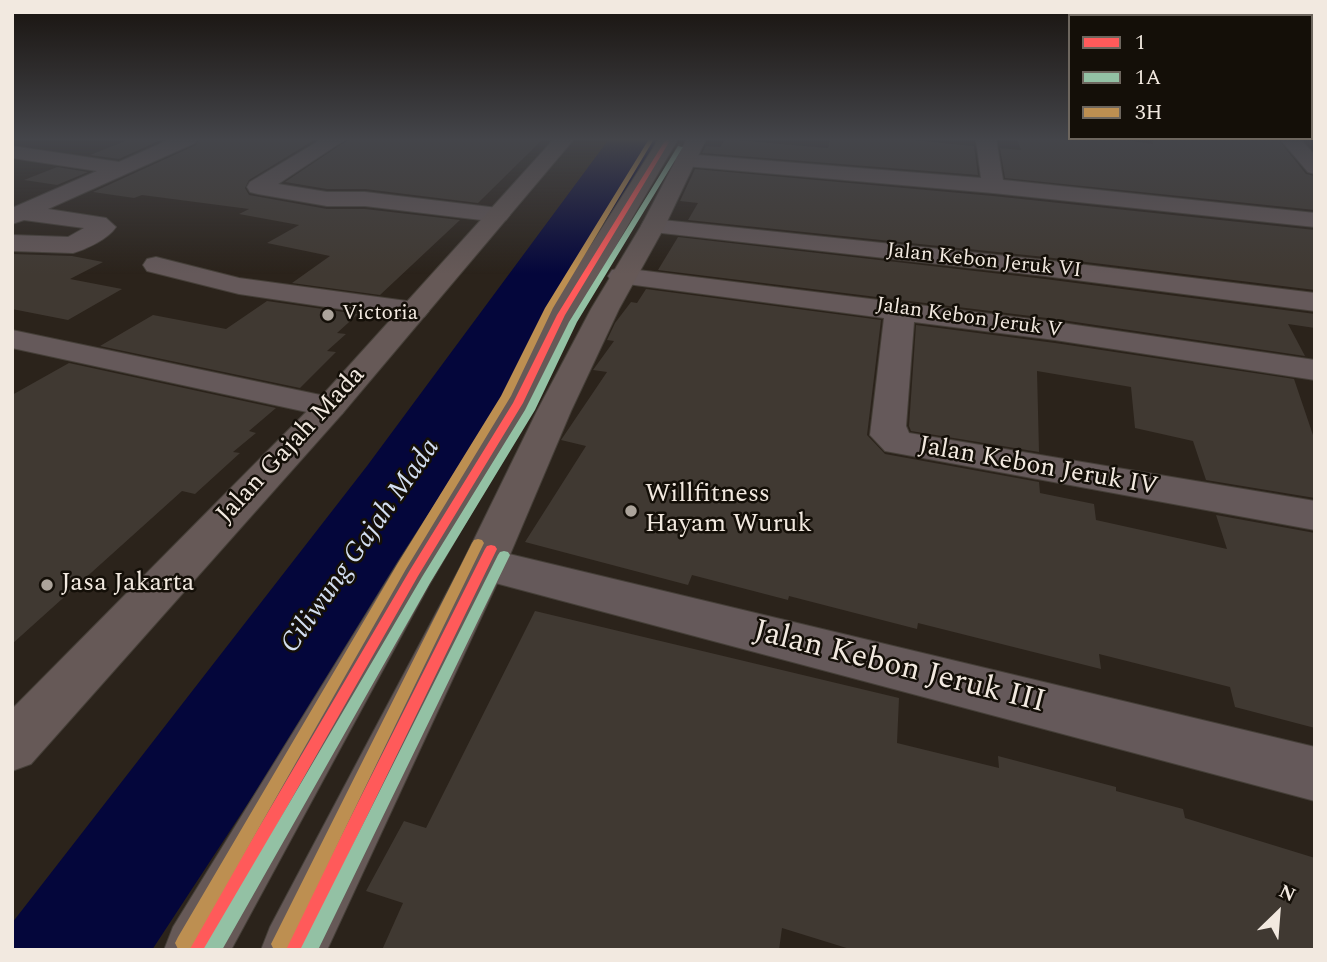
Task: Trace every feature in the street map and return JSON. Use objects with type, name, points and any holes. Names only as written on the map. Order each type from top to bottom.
[{"type":"main road","name":"Jalan Gajah Mada","points":[[12,746],[330,407],[525,184]]},
{"type":"main road","points":[[196,950],[414,573],[518,403],[561,315],[656,184]]},
{"type":"main road","points":[[293,950],[484,564],[554,411],[622,276],[653,226],[669,184]]},
{"type":"street","points":[[17,215],[89,184]]},
{"type":"street","points":[[263,184],[258,187],[327,199],[365,199],[498,215]]},
{"type":"street","points":[[977,184],[1315,220]]},
{"type":"street","points":[[12,243],[63,246],[92,236],[104,227],[97,223],[17,215]]},
{"type":"street","name":"Jalan Kebon Jeruk VI","points":[[653,226],[1045,268],[1315,302]]},
{"type":"street","points":[[156,265],[239,286],[414,311]]},
{"type":"street","name":"Jalan Kebon Jeruk V","points":[[622,276],[900,310],[1315,370]]},
{"type":"street","name":"Jalan Kebon Jeruk IV","points":[[900,310],[888,426],[888,435],[898,443],[1315,516]]},
{"type":"street","points":[[12,339],[330,407]]},
{"type":"street","name":"Jalan Kebon Jeruk III","points":[[484,564],[1315,774]]},
{"type":"water","name":"Ciliwung Gajah Mada","points":[[576,184],[638,184],[470,464],[152,950],[12,950],[12,923],[367,466]]},
{"type":"building","points":[[111,184],[247,184],[245,188],[249,195],[327,209],[365,209],[460,220],[380,295],[292,283],[330,256],[267,243],[299,225],[239,214],[249,209],[142,195],[134,198],[93,192]]},
{"type":"building","points":[[296,184],[497,184],[478,203],[365,189],[327,189]]},
{"type":"building","points":[[655,184],[660,184],[653,197],[648,197]]},
{"type":"building","points":[[688,184],[859,184],[1315,230],[1315,290],[1045,257],[688,220],[698,203],[680,201]]},
{"type":"building","points":[[1062,184],[1315,184],[1315,210]]},
{"type":"building","points":[[678,237],[1045,279],[1315,314],[1315,328],[1288,324],[1305,356],[1055,319],[658,270]]},
{"type":"building","points":[[12,254],[72,256],[103,262],[70,279],[122,289],[68,320],[12,309]]},
{"type":"building","points":[[646,289],[881,320],[867,435],[885,454],[1039,482],[1040,493],[1094,504],[1096,520],[1227,549],[1216,515],[1315,533],[1315,728],[1235,707],[1230,687],[1099,654],[1101,669],[918,623],[917,629],[789,596],[788,600],[692,575],[688,585],[525,542],[586,446],[561,440],[607,372],[593,370],[614,341],[607,340],[615,323],[631,302],[637,303]]},
{"type":"building","points":[[267,301],[358,314],[337,333],[346,334],[327,351],[336,352],[300,388],[100,346],[153,315],[226,329]]},
{"type":"building","points":[[916,325],[1294,379],[1315,441],[1315,498],[1206,480],[1193,441],[1135,428],[1131,387],[1037,371],[1039,452],[911,431],[909,426]]},
{"type":"building","points":[[69,363],[276,408],[249,431],[256,433],[233,452],[240,453],[195,494],[182,491],[12,644],[12,395]]},
{"type":"building","points":[[535,611],[899,698],[897,743],[999,768],[998,756],[1116,787],[1116,791],[1183,809],[1185,818],[1315,858],[1315,950],[853,950],[782,928],[779,950],[382,950],[403,903],[366,891],[404,821],[426,828]]},
{"type":"transit line","name":"3H","points":[[184,943],[402,566],[506,396],[549,308],[625,184]]},
{"type":"transit line","name":"1","points":[[196,950],[414,573],[518,403],[561,315],[641,184]]},
{"type":"transit line","name":"1A","points":[[212,950],[426,580],[530,410],[573,322],[657,184]]},
{"type":"transit line","name":"3H","points":[[280,944],[478,543]]},
{"type":"transit line","name":"1","points":[[293,950],[491,549]]},
{"type":"transit line","name":"1A","points":[[309,950],[504,555]]},
{"type":"place","name":"Victoria","points":[[328,315]]},
{"type":"place","name":"Willfitness Hayam Wuruk","points":[[631,511]]},
{"type":"place","name":"Jasa Jakarta","points":[[47,585]]}]
